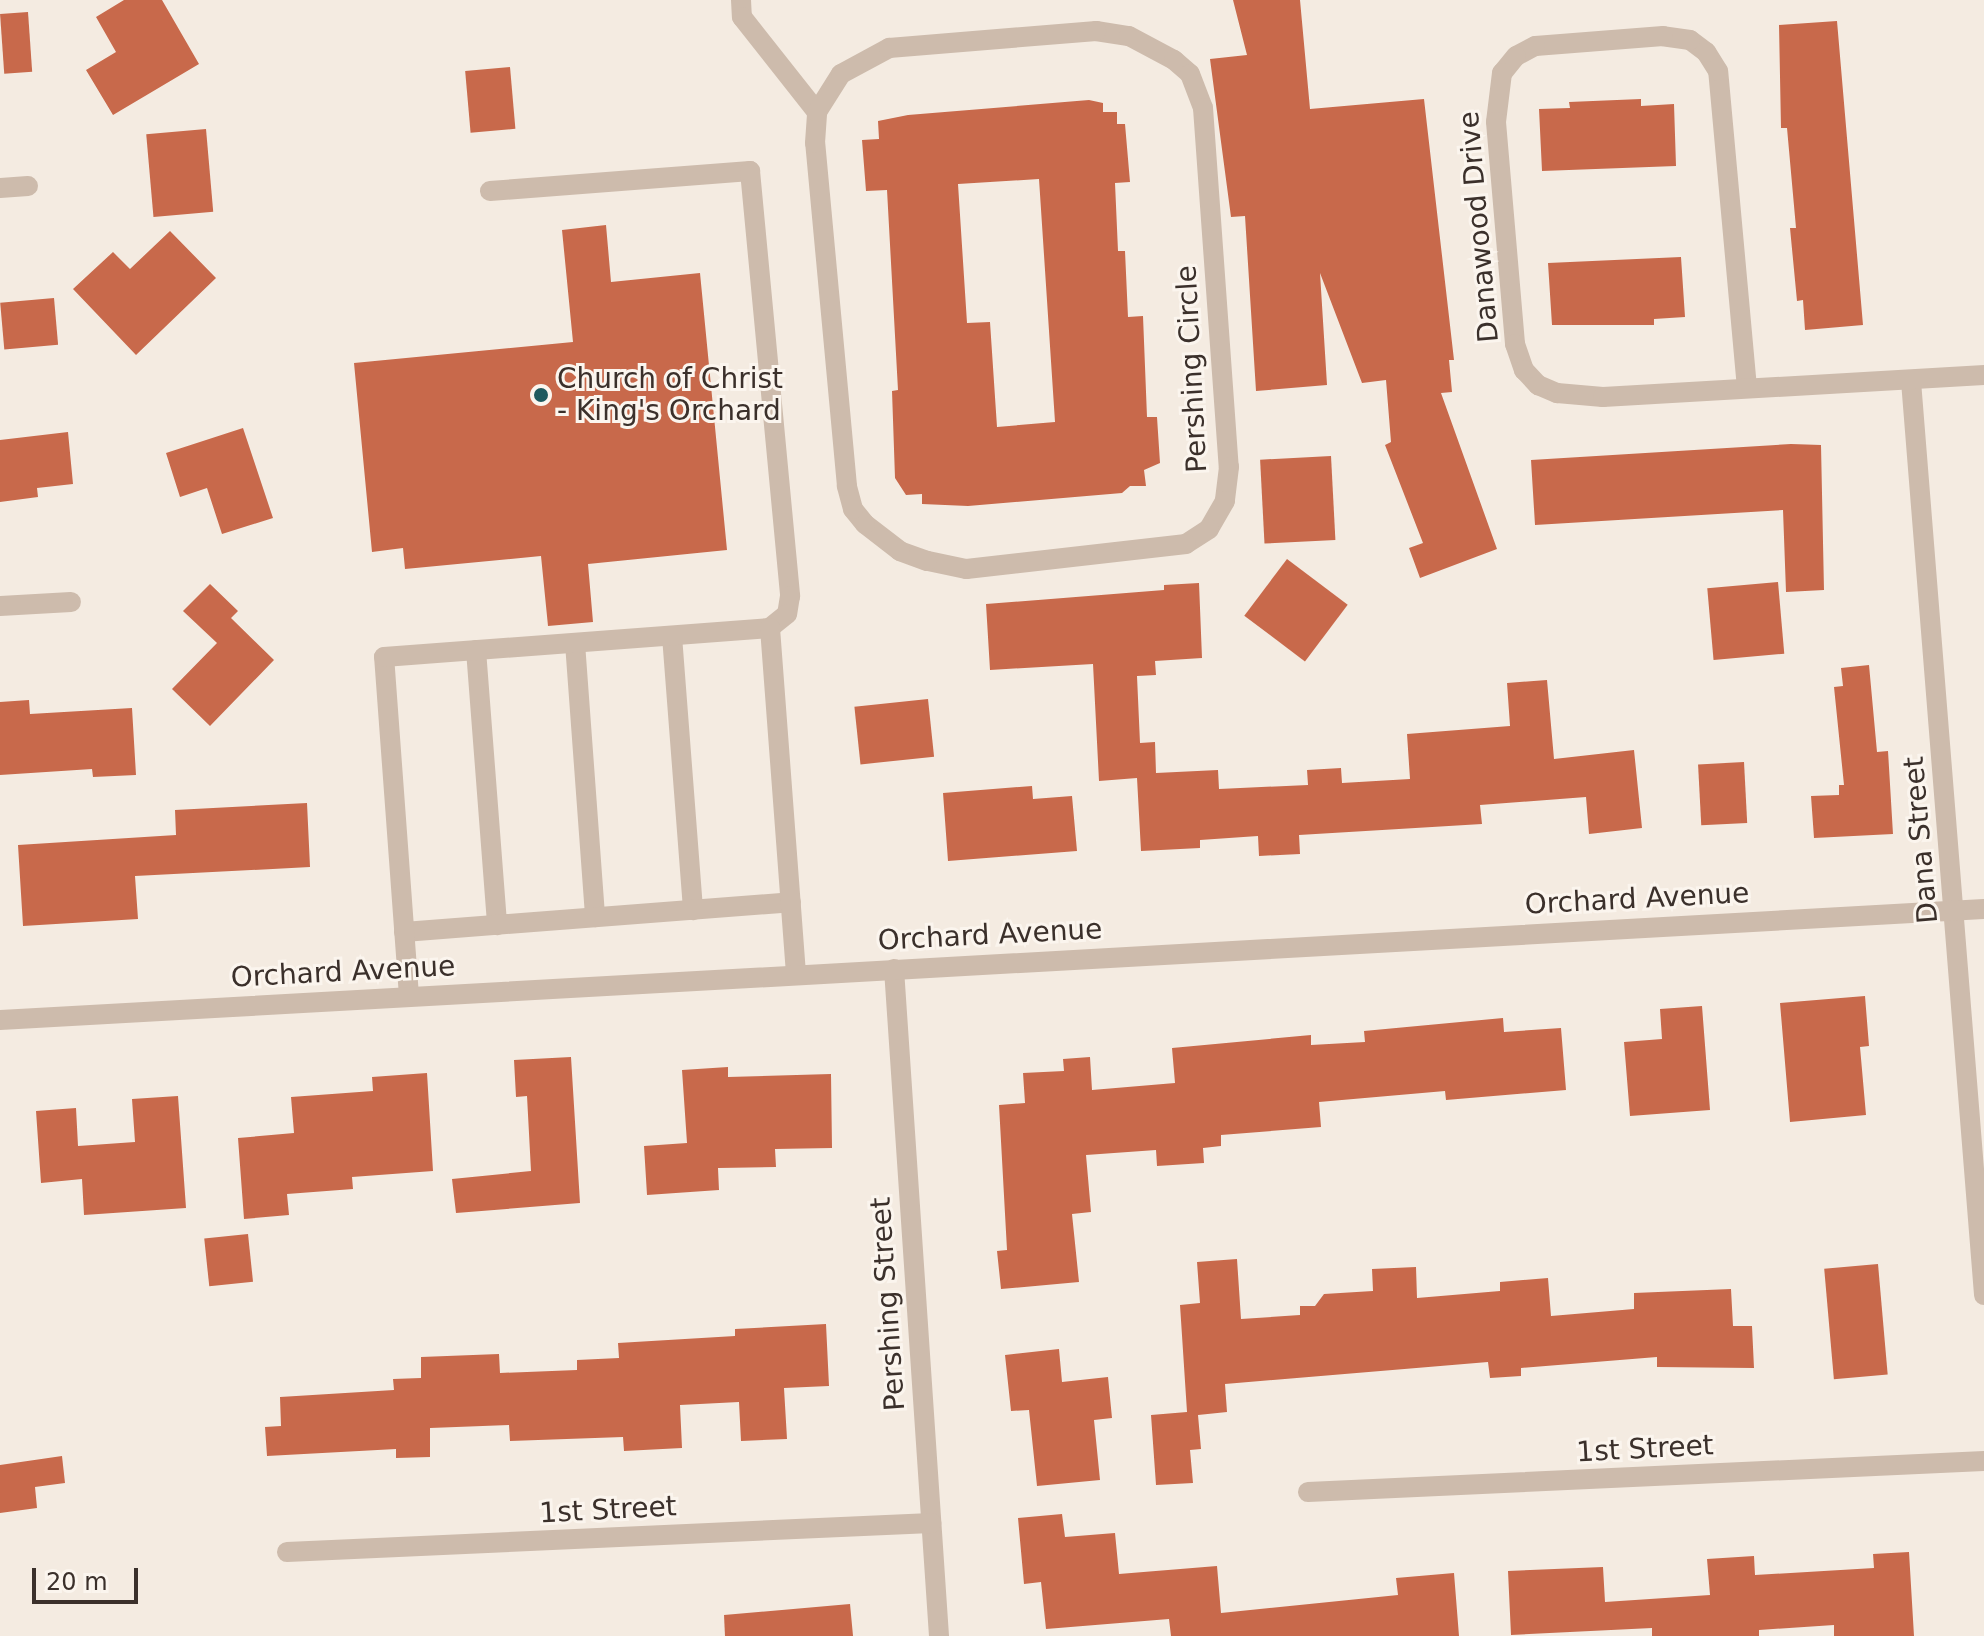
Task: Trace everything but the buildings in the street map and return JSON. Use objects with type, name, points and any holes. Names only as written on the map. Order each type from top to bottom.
[{"type":"street","points":[[742,9],[817,112]]},
{"type":"street","name":"Pershing Circle","points":[[1096,31],[1153,46],[1190,74],[1203,108],[1229,467],[1225,501],[1209,529],[1186,544],[1149,552],[966,569],[900,551],[865,524],[853,509],[847,486],[815,143],[817,112],[841,74],[889,48],[1096,31]]},
{"type":"street","name":"Danawood Drive","points":[[1747,388],[1718,71],[1706,52],[1690,40],[1663,36],[1535,46],[1516,56],[1502,73],[1495,97],[1515,344],[1524,370],[1557,393],[1587,396],[1911,381],[1984,375]]},
{"type":"street","points":[[409,996],[384,657],[770,628],[787,614],[790,596],[750,171],[490,191]]},
{"type":"street","points":[[0,188],[28,186]]},
{"type":"street","name":"Dana Street","points":[[1911,381],[1980,1193],[1984,1295]]},
{"type":"street","points":[[0,606],[71,602]]},
{"type":"street","points":[[770,628],[796,975]]},
{"type":"street","points":[[672,636],[693,910]]},
{"type":"street","points":[[575,643],[595,917]]},
{"type":"street","points":[[476,650],[497,925]]},
{"type":"street","points":[[404,932],[791,902]]},
{"type":"street","name":"Orchard Avenue","points":[[0,1020],[1984,909]]},
{"type":"street","name":"Pershing Street","points":[[894,969],[939,1636]]},
{"type":"street","name":"1st Street","points":[[1308,1492],[1984,1461]]},
{"type":"street","name":"1st Street","points":[[287,1552],[931,1523]]},
{"type":"place","name":"Church of Christ - King's Orchard","points":[[541,395]]}]
